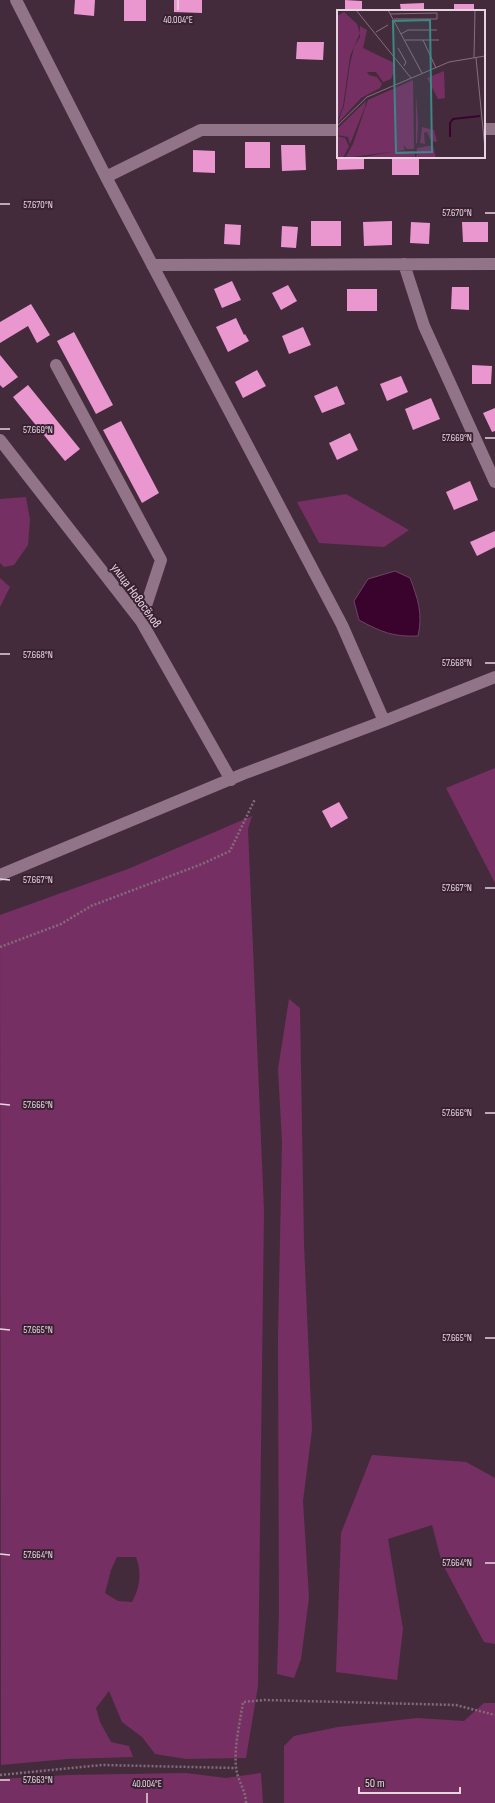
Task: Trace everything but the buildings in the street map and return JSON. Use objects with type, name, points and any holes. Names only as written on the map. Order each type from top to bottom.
[{"type":"street","points":[[16,0],[106,177],[342,625],[384,721]]},
{"type":"street","points":[[106,177],[201,130],[337,130]]},
{"type":"street","points":[[152,264],[495,264]]},
{"type":"street","points":[[404,264],[424,326],[495,482]]},
{"type":"street","points":[[56,365],[161,560],[141,621]]},
{"type":"street","name":"улица Новосёлов","points":[[0,440],[141,621],[231,780]]},
{"type":"street","points":[[0,875],[243,774],[495,677]]},
{"type":"path","points":[[0,947],[60,924],[91,906],[202,864],[230,851],[255,799]]},
{"type":"path","points":[[246,1803],[246,1795],[236,1768],[237,1741],[243,1702],[264,1700],[456,1705],[495,1714]]},
{"type":"path","points":[[0,1775],[102,1765],[236,1768]]},
{"type":"shaded area","points":[[346,494],[409,530],[384,547],[319,543],[297,502]]},
{"type":"shaded area","points":[[26,497],[30,520],[28,545],[14,565],[4,567],[0,563],[0,499]]},
{"type":"shaded area","points":[[395,571],[410,578],[413,586],[420,614],[418,636],[394,635],[374,628],[359,620],[354,601],[368,579]]},
{"type":"shaded area","points":[[0,578],[10,587],[0,607]]},
{"type":"shaded area","points":[[495,768],[495,883],[446,788]]},
{"type":"shaded area","points":[[252,816],[248,829],[264,1211],[258,1686],[246,1758],[186,1759],[155,1754],[142,1737],[122,1722],[109,1691],[96,1708],[100,1722],[111,1742],[129,1746],[133,1757],[67,1759],[1,1765],[0,915],[128,869]],"holes":[[[117,1557],[136,1557],[139,1568],[139,1580],[135,1597],[132,1602],[118,1601],[105,1593],[111,1570]]]},
{"type":"shaded area","points":[[289,999],[300,1008],[304,1244],[312,1430],[303,1501],[309,1598],[301,1659],[294,1678],[277,1674],[279,1611],[278,1338],[282,1142],[278,1069]]},
{"type":"shaded area","points":[[372,1455],[466,1462],[495,1478],[495,1644],[484,1642],[442,1563],[432,1525],[388,1539],[403,1629],[397,1680],[336,1672],[341,1533]]},
{"type":"shaded area","points":[[484,1703],[495,1703],[495,1803],[284,1803],[284,1746],[294,1736],[338,1727],[417,1718],[464,1721]]},
{"type":"shaded area","points":[[186,1773],[226,1778],[261,1773],[263,1803],[0,1803],[0,1779],[68,1775]]}]
